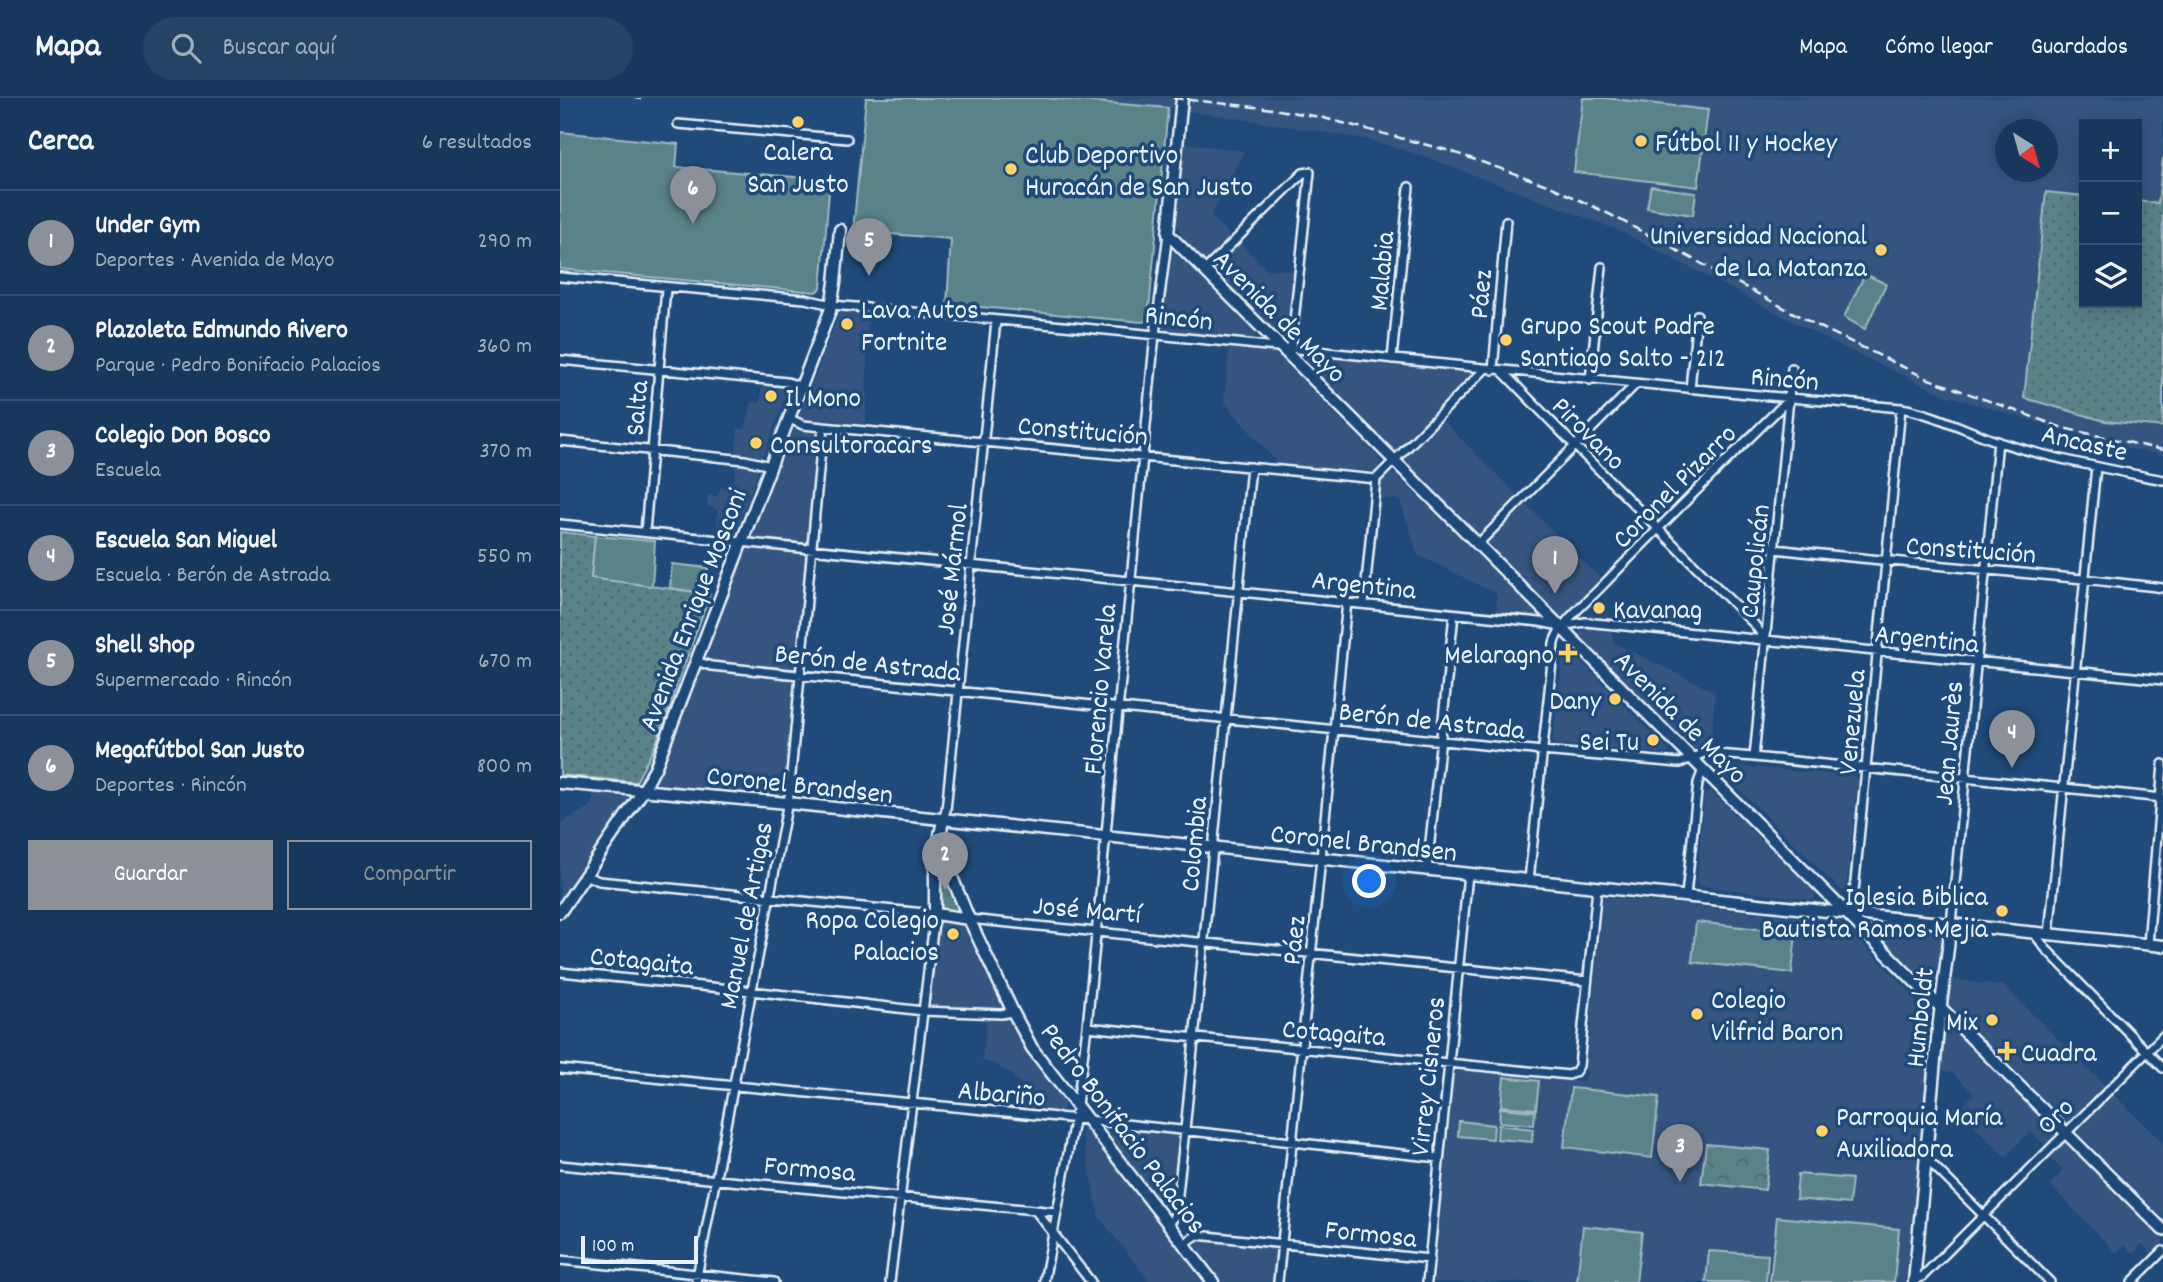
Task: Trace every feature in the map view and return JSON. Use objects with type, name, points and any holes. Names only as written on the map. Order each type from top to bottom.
[{"type":"street","name":"Florencio Varela","points":[[1044,1282],[1077,1105],[1087,1027],[1155,334],[1182,98]]},
{"type":"street","points":[[678,124],[847,139]]},
{"type":"street","points":[[1204,271],[1303,173],[1310,172],[1286,348]]},
{"type":"street","name":"Malabia","points":[[1392,359],[1409,187]]},
{"type":"street","name":"Páez","points":[[1489,370],[1506,220]]},
{"type":"street","name":"Avenida Enrique Mosconi","points":[[560,912],[643,791],[656,765],[832,305],[839,230]]},
{"type":"street","name":"Avenida de Mayo","points":[[1168,234],[1286,348],[1395,461],[2163,1230]]},
{"type":"street","points":[[1590,380],[1602,267]]},
{"type":"street","name":"Rincón","points":[[560,277],[805,299],[832,305],[996,321],[1155,334],[1635,385],[1902,408],[1998,442]]},
{"type":"street","name":"Salta","points":[[645,532],[666,288]]},
{"type":"street","name":"Coronel Pizarro","points":[[1690,389],[1697,315]]},
{"type":"street","name":"José Mármol","points":[[943,820],[959,692],[996,321]]},
{"type":"street","points":[[560,360],[787,382],[800,386]]},
{"type":"street","name":"Caupolicán","points":[[1754,757],[1792,368]]},
{"type":"street","points":[[1364,603],[1376,479],[1489,370]]},
{"type":"street","name":"Pirovano","points":[[1503,372],[1754,624],[1766,640]]},
{"type":"street","points":[[1478,544],[1635,385]]},
{"type":"street","name":"Coronel Pizarro","points":[[1560,626],[1576,614],[1658,528],[1789,399]]},
{"type":"street","name":"Venezuela","points":[[1847,913],[1853,902],[1902,408]]},
{"type":"street","name":"Constitución","points":[[788,418],[803,425],[1376,479]]},
{"type":"street","name":"Manuel de Artigas","points":[[696,1278],[787,803],[823,427]]},
{"type":"street","points":[[560,441],[745,460],[771,466]]},
{"type":"street","name":"Ancaste","points":[[1998,442],[2096,467],[2163,480]]},
{"type":"street","name":"Jean Jaurès","points":[[1951,924],[1998,442]]},
{"type":"street","name":"Colombia","points":[[1168,1222],[1176,1212],[1251,467]]},
{"type":"street","points":[[2049,934],[2096,467]]},
{"type":"street","name":"Argentina","points":[[560,524],[1364,603],[1560,626],[1585,622],[2163,680]]},
{"type":"street","name":"Constitución","points":[[1775,549],[1886,562],[2085,578],[2163,588]]},
{"type":"street","name":"Páez","points":[[1278,1282],[1347,602]]},
{"type":"street","points":[[1427,870],[1454,614]]},
{"type":"street","points":[[1529,880],[1553,643],[1560,626]]},
{"type":"street","name":"Berón de Astrada","points":[[696,661],[711,666],[1542,751],[1680,763],[1704,754],[1754,757],[2162,798]]},
{"type":"street","points":[[2148,944],[2163,764]]},
{"type":"street","points":[[1686,895],[1698,783],[1703,769]]},
{"type":"street","name":"Coronel Brandsen","points":[[560,783],[787,803],[2163,946]]},
{"type":"street","points":[[890,1282],[935,914],[935,860],[943,820]]},
{"type":"street","name":"Pedro Bonifacio Palacios","points":[[938,843],[969,919],[1013,1012],[1038,1056],[1213,1282]]},
{"type":"street","name":"Virrey Cisneros","points":[[1427,1282],[1468,874]]},
{"type":"street","name":"José Martí","points":[[584,875],[598,881],[1587,981]]},
{"type":"street","points":[[1587,981],[1597,888]]},
{"type":"street","name":"Humboldt","points":[[1914,1281],[1951,924]]},
{"type":"street","points":[[2033,932],[2046,949],[2163,1068]]},
{"type":"street","name":"Cotagaita","points":[[560,972],[923,1011],[1001,1014],[1013,1012]]},
{"type":"street","name":"Cotagaita","points":[[1087,1027],[1569,1075],[1579,1066],[1587,981]]},
{"type":"street","name":"Oro","points":[[1914,1281],[1923,1276],[1984,1217],[2163,1036]]},
{"type":"street","name":"Albariño","points":[[560,1069],[1088,1120],[1439,1158]]},
{"type":"street","points":[[1927,1159],[2050,1282]]},
{"type":"street","name":"Formosa","points":[[560,1165],[1056,1212]]},
{"type":"street","points":[[1035,1210],[1091,1282]]},
{"type":"street","name":"Formosa","points":[[1185,1243],[1197,1235],[1430,1259]]},
{"type":"street","points":[[2132,1282],[2163,1251]]},
{"type":"street","points":[[560,1260],[696,1278],[774,1282]]},
{"type":"shaded area","name":"Universidad Nacional de La Matanza","points":[[1046,98],[2163,98],[2163,158],[2158,203],[2142,201],[2142,119],[2079,119],[2079,196],[2046,193],[2037,274],[2105,421],[2163,427],[2163,455],[2130,449],[1945,395],[1840,346],[1618,230],[1424,156],[1366,139],[1168,108]]},
{"type":"shaded area","points":[[1185,143],[1244,151],[1211,216],[1233,239],[1206,263],[1182,239],[1176,220]]},
{"type":"shaded area","points":[[1239,242],[1266,269],[1298,271],[1291,335],[1287,339],[1279,335],[1215,274],[1217,266]]},
{"type":"shaded area","points":[[1171,251],[1256,333],[1255,338],[1250,341],[1161,331],[1159,327],[1168,255]]},
{"type":"shaded area","points":[[842,307],[868,310],[866,424],[819,420],[787,791],[780,798],[660,787],[656,780]]},
{"type":"shaded area","points":[[1229,349],[1270,352],[1277,355],[1378,457],[1380,461],[1377,471],[1281,467],[1224,402]]},
{"type":"shaded area","points":[[1308,356],[1475,368],[1479,371],[1438,416],[1602,580],[1567,615],[1557,616],[1308,367],[1305,359]]},
{"type":"shaded area","points":[[762,381],[785,386],[788,390],[764,455],[759,458],[735,456],[738,428],[745,430],[752,402],[760,403]]},
{"type":"shaded area","points":[[736,463],[756,464],[759,469],[737,530],[730,537],[716,535],[718,510],[707,506],[708,495],[717,497],[720,487],[733,492]]},
{"type":"shaded area","points":[[1390,474],[1396,475],[1533,610],[1535,615],[1530,617],[1496,613],[1497,594],[1418,555],[1400,500],[1378,498],[1380,483]]},
{"type":"shaded area","points":[[1586,626],[1611,631],[1614,643],[1715,692],[1711,750],[1687,745],[1580,639],[1579,633]]},
{"type":"shaded area","points":[[1568,648],[1670,752],[1667,754],[1555,744],[1553,740],[1563,654]]},
{"type":"shaded area","points":[[1722,765],[1854,776],[1858,780],[1846,890],[1842,891],[1719,769]]},
{"type":"shaded area","points":[[595,789],[623,792],[628,799],[560,898],[560,824],[591,806]]},
{"type":"shaded area","points":[[1710,790],[1816,894],[1813,900],[1702,886],[1697,882],[1704,796]]},
{"type":"shaded area","points":[[1603,897],[1840,921],[1926,1008],[1932,1023],[1906,1282],[1434,1282],[1455,1068],[1585,1082]]},
{"type":"shaded area","points":[[948,917],[959,920],[962,925],[1003,1006],[998,1011],[939,1008],[932,1005],[930,1000],[938,929],[940,921]]},
{"type":"shaded area","points":[[1870,920],[1944,927],[1939,990],[1932,990],[1868,927]]},
{"type":"shaded area","points":[[1948,979],[2004,986],[2163,1143],[2163,1218],[1948,1003]]},
{"type":"shaded area","points":[[987,1017],[1011,1020],[1015,1024],[1066,1099],[1063,1109],[1059,1112],[1026,1110],[1027,1090],[1010,1073],[982,1061]]},
{"type":"shaded area","points":[[1948,1025],[2057,1134],[2047,1147],[2030,1131],[2005,1157],[1959,1110],[1974,1094],[1953,1073],[1939,1070],[1944,1028]]},
{"type":"shaded area","points":[[1080,1124],[1092,1134],[1202,1282],[1150,1282],[1099,1217]]},
{"type":"shaded area","points":[[1116,1126],[1180,1135],[1173,1206],[1166,1207],[1162,1204],[1112,1139],[1110,1133]]},
{"type":"shaded area","points":[[2060,1143],[2067,1143],[2163,1238],[2163,1249],[2155,1257],[2142,1244],[2133,1253],[2124,1245],[2116,1253],[2050,1185],[2063,1170],[2048,1156]]},
{"type":"shaded area","points":[[1199,1237],[1276,1245],[1276,1282],[1219,1282],[1194,1244]]},
{"type":"green space","name":"Club Deportivo Huracán de San Justo","points":[[866,98],[1046,98],[1168,108],[1148,320],[1142,322],[947,304],[951,239],[853,231]]},
{"type":"green space","name":"Fútbol 11 y Hockey","points":[[1583,98],[1605,98],[1708,110],[1698,187],[1574,172]]},
{"type":"green space","points":[[560,132],[678,144],[676,167],[830,180],[821,288],[816,292],[560,269]]},
{"type":"green space","points":[[2163,158],[2163,427],[2105,421],[2024,398],[2046,192],[2079,195],[2079,308],[2142,308],[2142,201],[2158,203]]},
{"type":"green space","points":[[1651,186],[1696,193],[1693,215],[1647,208]]},
{"type":"green space","points":[[1865,274],[1886,284],[1865,329],[1844,317]]},
{"type":"green space","points":[[560,532],[595,536],[591,578],[710,594],[655,746],[636,782],[560,775]]},
{"type":"green space","points":[[595,536],[655,541],[652,586],[591,578]]},
{"type":"green space","points":[[672,564],[708,568],[704,593],[670,588]]},
{"type":"green space","points":[[943,871],[961,912],[943,910],[938,906],[938,874]]},
{"type":"green space","points":[[1696,922],[1796,933],[1792,973],[1692,962]]},
{"type":"green space","points":[[1504,1077],[1539,1081],[1536,1109],[1501,1106]]},
{"type":"green space","points":[[1571,1088],[1659,1097],[1652,1158],[1564,1147]]},
{"type":"green space","points":[[1500,1108],[1535,1111],[1534,1125],[1499,1122]]},
{"type":"green space","points":[[1459,1121],[1494,1125],[1493,1139],[1458,1136]]},
{"type":"green space","points":[[1498,1125],[1533,1129],[1532,1142],[1497,1139]]},
{"type":"green space","points":[[1706,1144],[1770,1150],[1765,1190],[1701,1183]]},
{"type":"green space","points":[[1798,1174],[1852,1179],[1849,1204],[1796,1199]]},
{"type":"green space","points":[[1777,1217],[1899,1229],[1894,1282],[1770,1282]]},
{"type":"green space","points":[[1583,1226],[1642,1232],[1636,1282],[1577,1282]]},
{"type":"green space","points":[[1709,1251],[1768,1255],[1766,1282],[1706,1282]]},
{"type":"railway","points":[[635,98],[641,99]]},
{"type":"railway","points":[[1173,98],[1320,117],[1450,151],[1550,186],[1611,215],[1814,324],[1926,378],[2063,428],[2163,450]]},
{"type":"place","name":"Calera San Justo","points":[[798,122]]},
{"type":"place","name":"Fútbol 11 y Hockey","points":[[1641,141]]},
{"type":"place","name":"Club Deportivo Huracán de San Justo","points":[[1011,169]]},
{"type":"place","name":"Megafútbol San Justo","points":[[693,224]]},
{"type":"place","name":"Universidad Nacional de La Matanza","points":[[1881,250]]},
{"type":"place","name":"Shell Shop","points":[[869,276]]},
{"type":"place","name":"Lava Autos Fortnite","points":[[847,324]]},
{"type":"place","name":"Grupo Scout Padre Santiago Salto - 212","points":[[1506,340]]},
{"type":"place","name":"Il Mono","points":[[771,396]]},
{"type":"place","name":"Consultoracars","points":[[756,443]]},
{"type":"place","name":"Under Gym","points":[[1555,594]]},
{"type":"place","name":"Kavanag","points":[[1599,608]]},
{"type":"place","name":"Melaragno","points":[[1568,653]]},
{"type":"place","name":"Dany","points":[[1615,699]]},
{"type":"place","name":"Sei Tu","points":[[1653,740]]},
{"type":"place","name":"Escuela San Miguel","points":[[2012,768]]},
{"type":"place","name":"Plazoleta Edmundo Rivero","points":[[945,890]]},
{"type":"place","name":"Iglesia Biblica Bautista Ramos Mejia","points":[[2002,911]]},
{"type":"place","name":"Ropa Colegio Palacios","points":[[953,934]]},
{"type":"place","name":"Colegio Vilfrid Baron","points":[[1697,1014]]},
{"type":"place","name":"Mix","points":[[1992,1020]]},
{"type":"place","name":"Cuadra","points":[[2007,1051]]},
{"type":"place","name":"Parroquia María Auxiliadora","points":[[1822,1131]]},
{"type":"place","name":"Colegio Don Bosco","points":[[1680,1182]]}]
